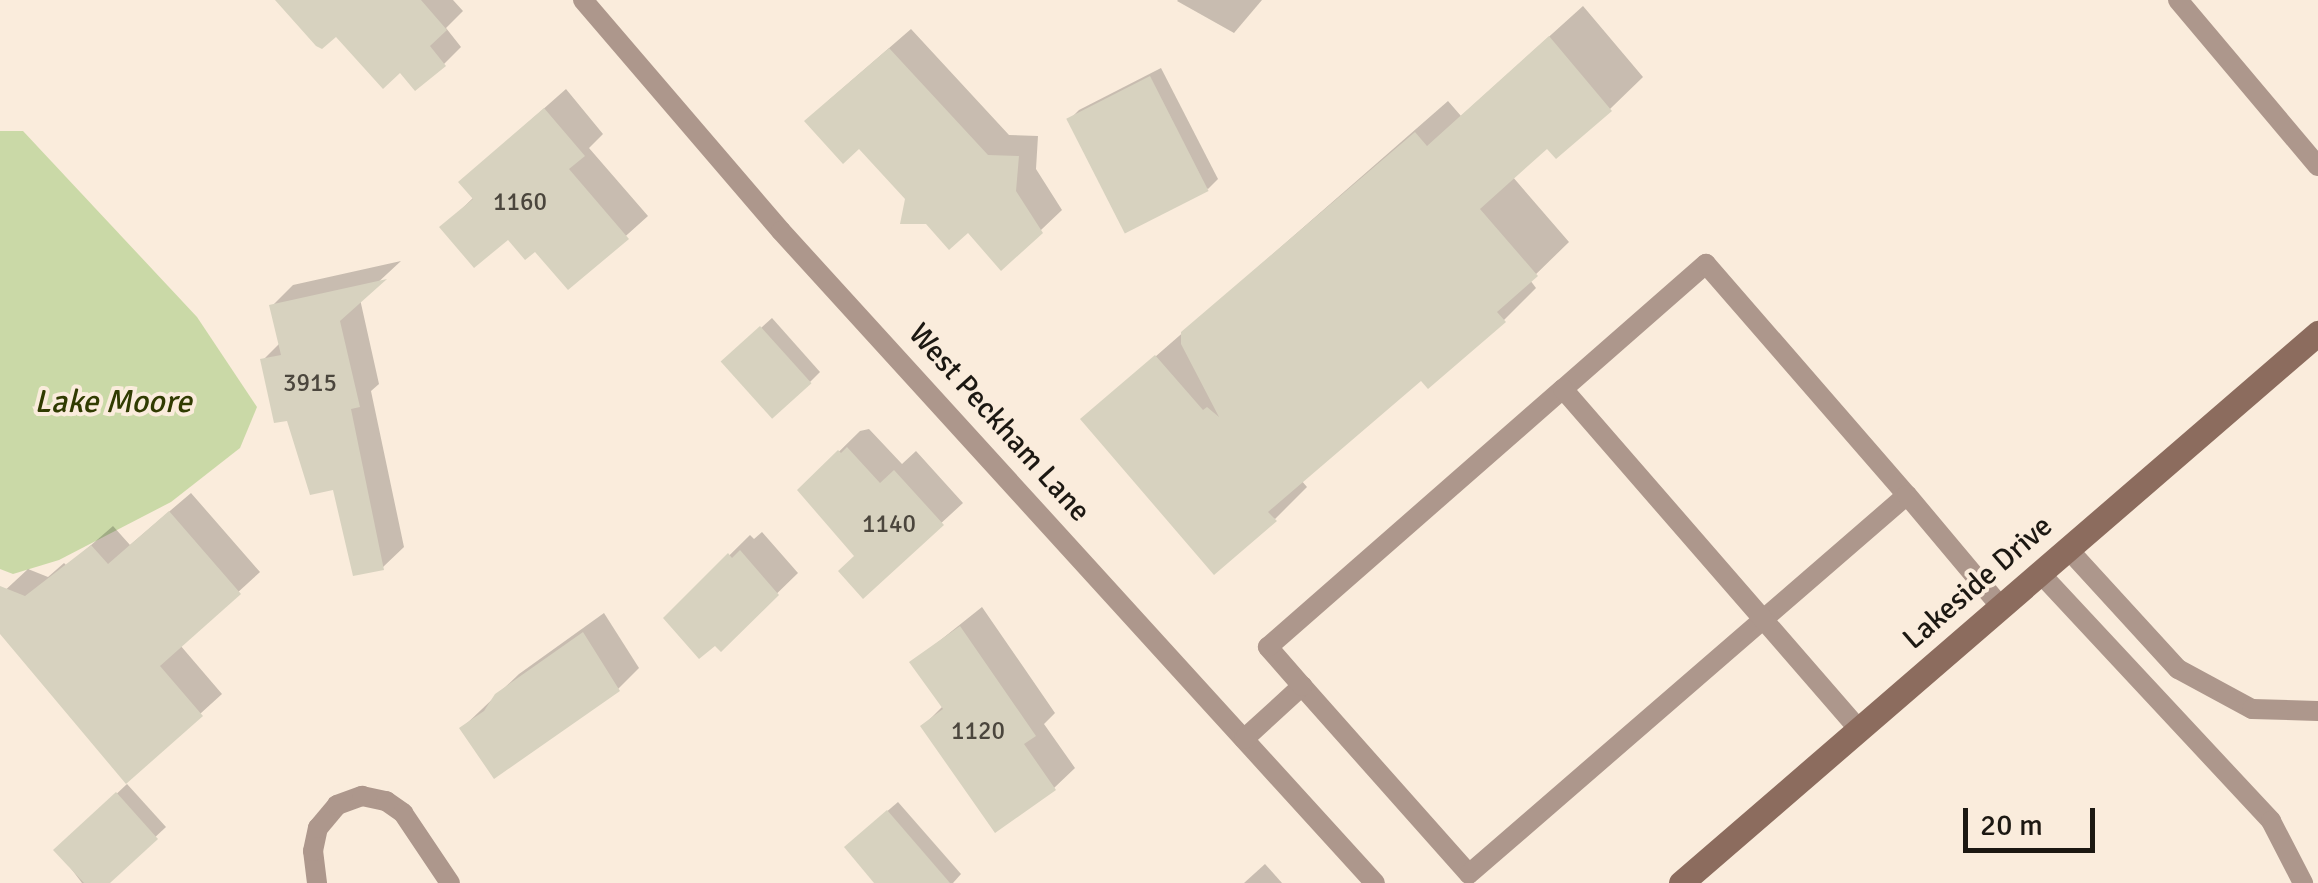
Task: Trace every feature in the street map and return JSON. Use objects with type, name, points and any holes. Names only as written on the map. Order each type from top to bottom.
[{"type":"main road","name":"Lakeside Drive","points":[[1681,883],[2318,333]]},
{"type":"lane","name":"West Peckham Lane","points":[[583,0],[781,231],[1375,883]]},
{"type":"lane","points":[[2178,0],[2318,166]]},
{"type":"lane","points":[[1907,494],[1469,874],[1268,647],[1706,264],[1907,494],[2001,607]]},
{"type":"lane","points":[[1563,389],[1859,730]]},
{"type":"lane","points":[[2068,549],[2178,670],[2252,709],[2318,711]]},
{"type":"lane","points":[[2040,573],[2271,821],[2303,883]]},
{"type":"lane","points":[[1244,739],[1302,686]]},
{"type":"lane","points":[[318,883],[313,852],[318,828],[337,805],[362,796],[386,801],[402,813],[422,835],[450,883]]},
{"type":"water","name":"Lake Moore","points":[[0,131],[23,131],[197,317],[257,407],[240,448],[171,502],[59,560],[13,574],[0,569]]},
{"type":"building","points":[[275,0],[421,0],[447,30],[430,46],[446,66],[415,91],[400,73],[383,89],[336,37],[322,49],[316,46]]},
{"type":"building","points":[[1549,36],[1612,111],[1556,159],[1547,149],[1480,209],[1538,276],[1497,312],[1506,322],[1428,389],[1421,381],[1268,512],[1277,521],[1214,575],[1080,419],[1155,355],[1203,410],[1207,407],[1219,417],[1181,344],[1181,332],[1415,132],[1427,146]]},
{"type":"building","points":[[889,48],[988,155],[1019,156],[1016,191],[1043,233],[1001,271],[968,233],[949,250],[926,224],[900,224],[905,199],[859,149],[843,164],[804,121]]},
{"type":"building","points":[[1150,76],[1209,191],[1125,234],[1066,119]]},
{"type":"building","points":[[544,108],[585,156],[569,169],[629,239],[568,290],[535,252],[525,260],[508,240],[474,268],[439,227],[473,199],[458,182]]},
{"type":"building","points":[[387,279],[340,321],[360,407],[351,409],[384,570],[353,576],[333,490],[310,495],[287,421],[274,423],[260,359],[281,355],[269,305]]},
{"type":"building","points":[[760,326],[812,383],[772,419],[721,361]]},
{"type":"building","points":[[847,447],[880,483],[894,470],[944,525],[863,599],[838,571],[854,556],[797,490],[838,450],[841,453]]},
{"type":"building","points":[[169,511],[241,594],[160,666],[203,716],[126,784],[0,634],[0,586],[25,596],[91,545],[108,564]]},
{"type":"building","points":[[740,550],[779,595],[721,652],[715,646],[699,659],[663,618],[728,553],[732,558]]},
{"type":"building","points":[[960,626],[1036,736],[1024,744],[1056,790],[995,833],[920,726],[943,709],[909,662]]},
{"type":"building","points":[[583,632],[620,691],[494,779],[459,728],[484,711],[495,694]]},
{"type":"building","points":[[116,792],[158,839],[110,883],[84,883],[53,850]]},
{"type":"building","points":[[887,810],[950,883],[874,883],[844,847]]}]
